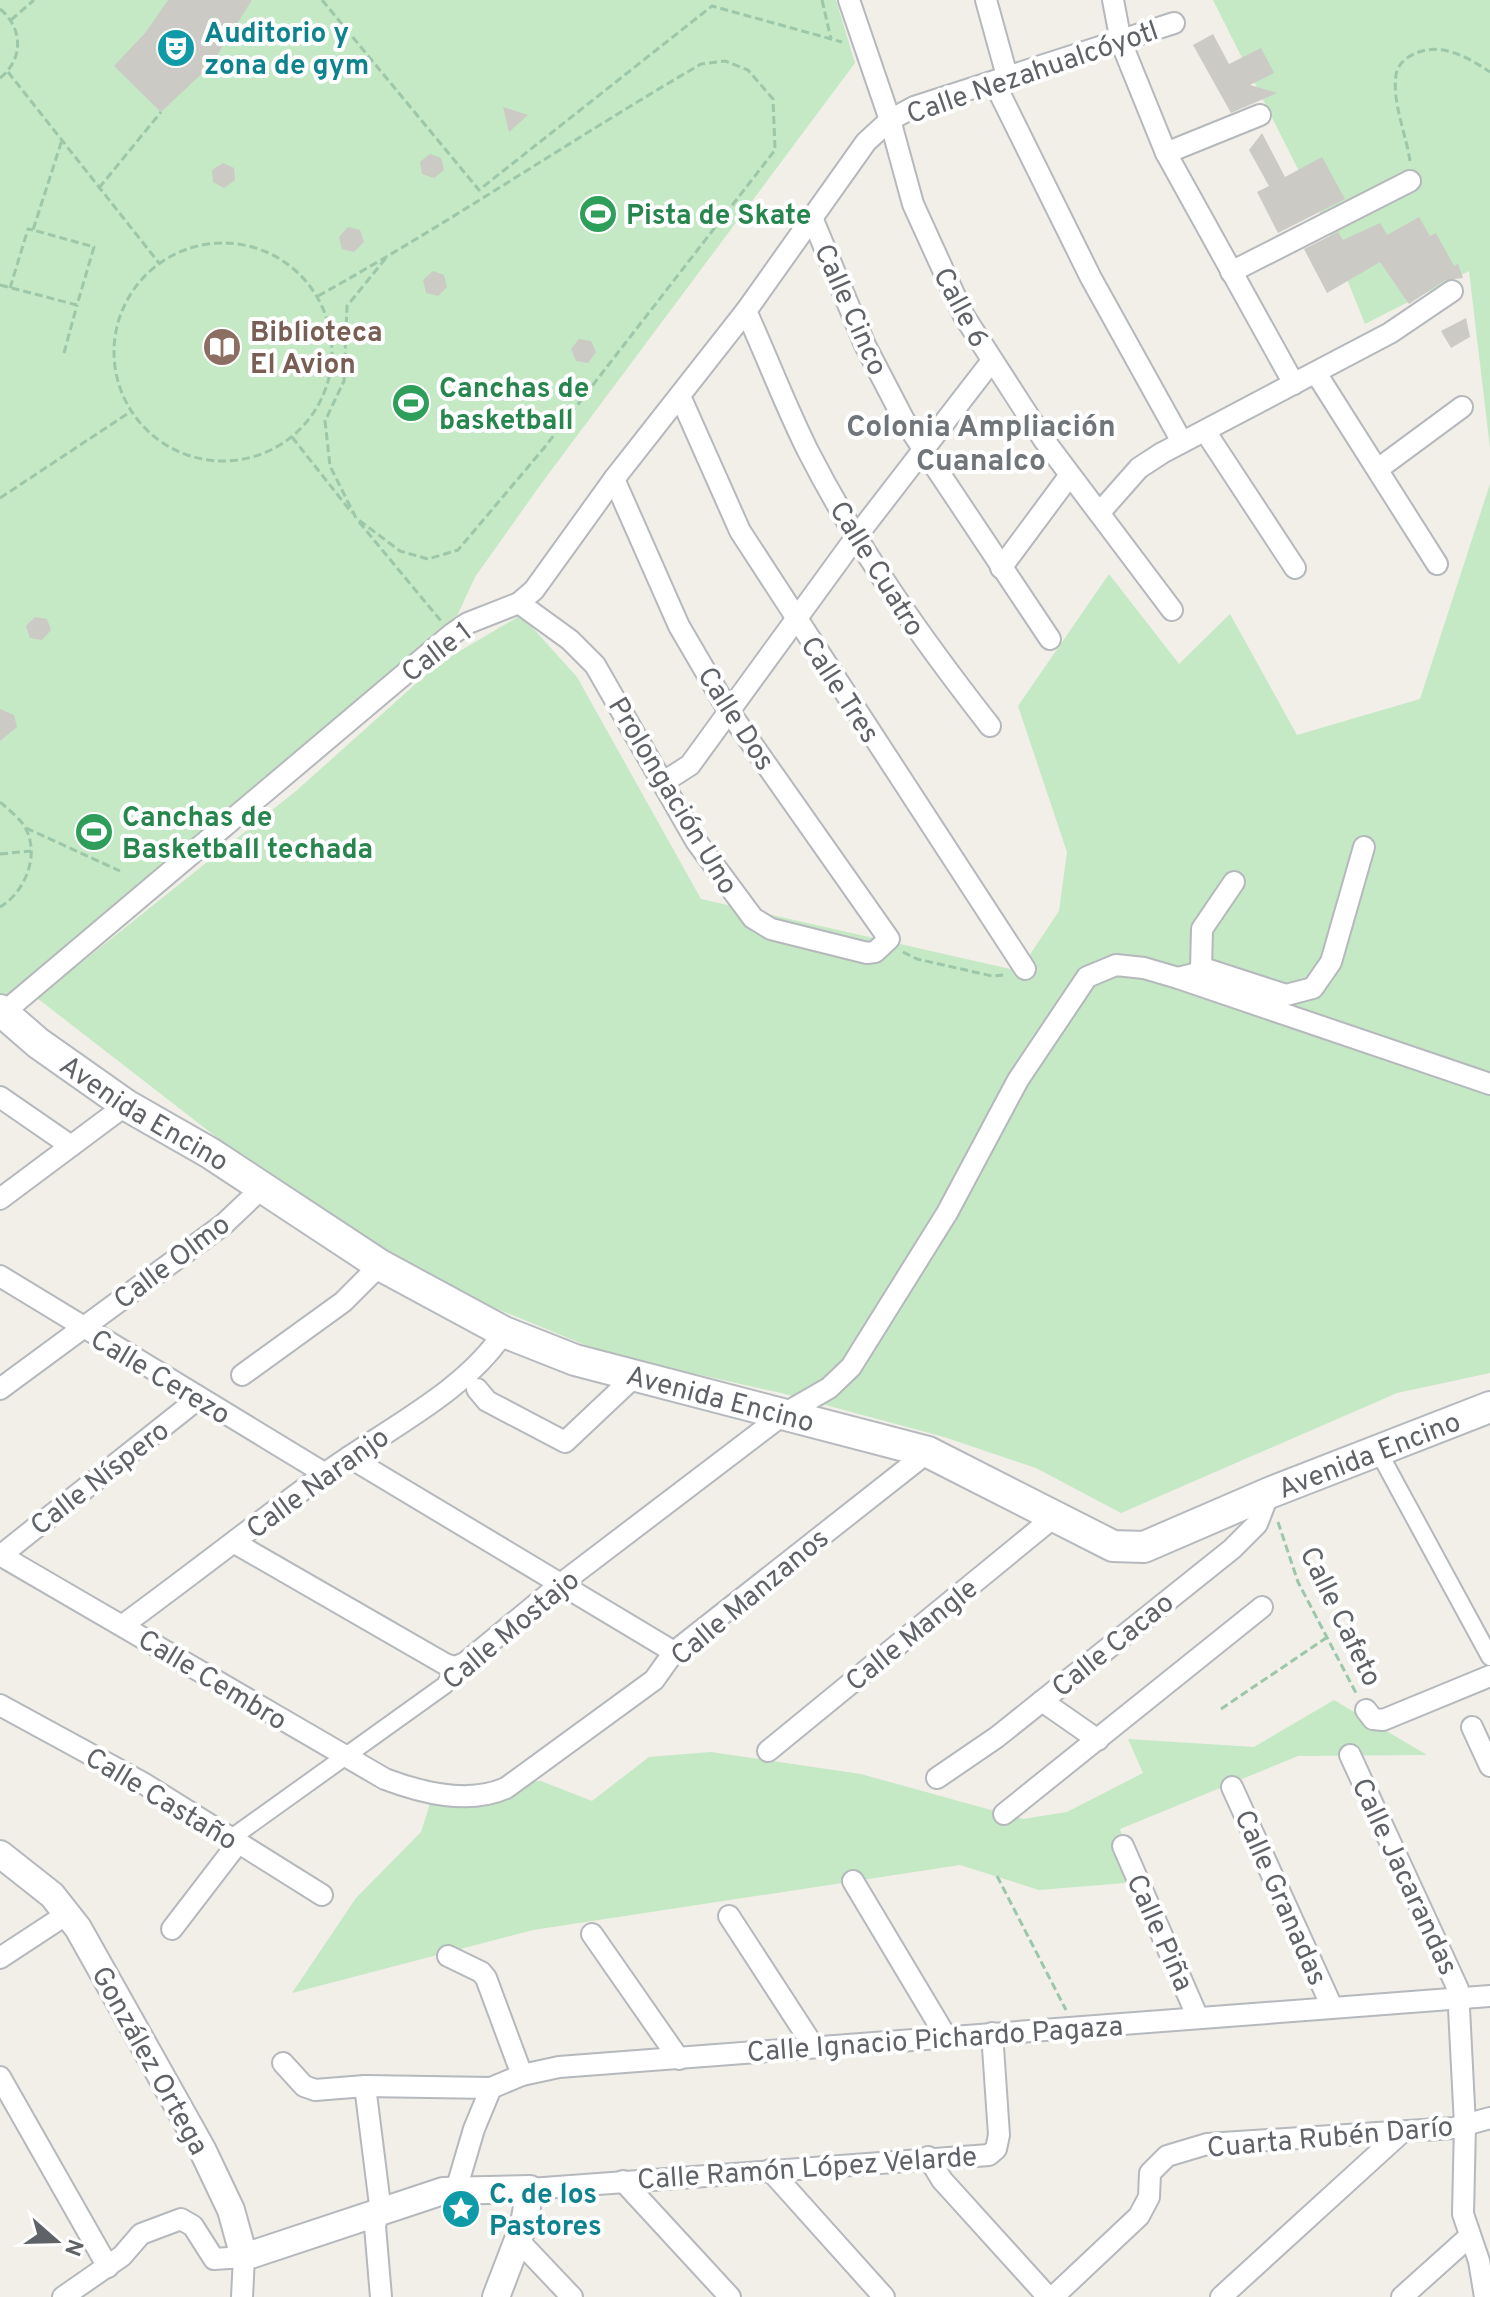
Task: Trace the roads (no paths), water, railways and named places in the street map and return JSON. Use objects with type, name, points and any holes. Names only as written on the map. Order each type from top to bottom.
[{"type":"main road","name":"Avenida Encino","points":[[1,1013],[126,1105],[380,1265],[504,1332],[575,1360],[634,1377],[928,1452],[1002,1487],[1101,1542],[1128,1548],[1144,1547],[1377,1449],[1490,1407]]},
{"type":"street","name":"Calle 6","points":[[849,0],[890,120],[913,204],[944,277],[991,362],[1070,475],[1101,511],[1172,610]]},
{"type":"street","points":[[986,0],[1001,79],[1091,278],[1182,442]]},
{"type":"street","points":[[1113,0],[1121,42],[1166,153],[1294,384]]},
{"type":"street","name":"Calle Nezahualcóyotl","points":[[890,120],[914,107],[1174,23]]},
{"type":"street","points":[[1166,153],[1260,115]]},
{"type":"street","name":"Calle 1","points":[[1,1013],[452,634],[468,623],[519,603],[534,590],[614,479],[746,311],[866,142],[890,120]]},
{"type":"street","points":[[1231,272],[1410,181]]},
{"type":"street","name":"Calle Cinco","points":[[813,220],[865,345],[904,420],[1050,639]]},
{"type":"street","points":[[1101,511],[1139,468],[1182,442],[1390,333],[1452,291]]},
{"type":"street","name":"Calle Cuatro","points":[[746,311],[807,449],[856,537],[881,571],[922,639],[990,726]]},
{"type":"street","points":[[662,783],[690,765],[856,537],[991,362]]},
{"type":"street","points":[[1316,373],[1437,564]]},
{"type":"street","name":"Calle Tres","points":[[680,396],[740,531],[1025,969]]},
{"type":"street","points":[[1378,469],[1462,407]]},
{"type":"street","points":[[1205,431],[1295,568]]},
{"type":"street","points":[[1001,568],[1070,475]]},
{"type":"street","name":"Calle Dos","points":[[614,479],[679,626],[728,710],[889,939]]},
{"type":"street","name":"Prolongación Uno","points":[[519,603],[570,640],[595,665],[696,841],[741,904],[761,925],[867,953],[875,952],[889,939]]},
{"type":"street","points":[[1178,978],[1201,969],[1286,995],[1313,988],[1331,962],[1364,847]]},
{"type":"street","points":[[1201,969],[1202,929],[1234,882]]},
{"type":"street","name":"Calle Mostajo","points":[[234,1841],[445,1685],[455,1667],[562,1583],[784,1414],[829,1388],[866,1348],[947,1213],[1018,1080],[1087,977],[1116,965],[1144,968],[1490,1084]]},
{"type":"street","points":[[0,1097],[71,1146]]},
{"type":"street","points":[[0,1199],[126,1105]]},
{"type":"street","name":"Calle Olmo","points":[[0,1389],[224,1224],[262,1188]]},
{"type":"street","points":[[242,1375],[343,1302],[380,1265]]},
{"type":"street","name":"Calle Cerezo","points":[[0,1276],[324,1473]]},
{"type":"street","name":"Calle Naranjo","points":[[123,1625],[324,1473],[474,1368],[504,1332]]},
{"type":"street","points":[[477,1389],[487,1401],[565,1442],[634,1377]]},
{"type":"street","name":"Calle Níspero","points":[[0,1555],[199,1398]]},
{"type":"street","points":[[1377,1449],[1490,1657]]},
{"type":"street","name":"Calle Manzanos","points":[[431,1793],[457,1796],[496,1792],[532,1768],[654,1680],[674,1652],[928,1452]]},
{"type":"street","points":[[349,1457],[674,1652]]},
{"type":"street","name":"Calle Cacao","points":[[937,1778],[1042,1701],[1232,1549],[1257,1524],[1269,1493]]},
{"type":"street","name":"Calle Mangle","points":[[768,1751],[1054,1517]]},
{"type":"street","points":[[235,1543],[455,1667]]},
{"type":"street","name":"Calle Cembro","points":[[0,1555],[344,1757],[385,1779],[431,1793]]},
{"type":"street","points":[[1004,1814],[1262,1607]]},
{"type":"street","points":[[1366,1710],[1373,1719],[1383,1720],[1490,1676]]},
{"type":"street","points":[[1042,1701],[1098,1740]]},
{"type":"street","name":"Calle Castaño","points":[[0,1705],[143,1783],[322,1895]]},
{"type":"street","points":[[1472,1727],[1490,1766]]},
{"type":"street","name":"Calle Jacarandas","points":[[1350,1755],[1460,1998]]},
{"type":"street","name":"Calle Granadas","points":[[1232,1787],[1332,2007]]},
{"type":"street","points":[[172,1929],[234,1841]]},
{"type":"street","name":"Calle Piña","points":[[1123,1846],[1198,2018]]},
{"type":"street","name":"González Ortega","points":[[0,1854],[30,1875],[67,1914],[202,2149],[231,2210],[244,2257],[242,2297]]},
{"type":"street","points":[[853,1881],[945,2035]]},
{"type":"street","points":[[0,1958],[67,1914]]},
{"type":"street","points":[[729,1916],[814,2047]]},
{"type":"street","points":[[592,1934],[679,2059]]},
{"type":"street","points":[[448,1956],[481,1972],[486,1978],[522,2075]]},
{"type":"street","name":"Calle Ignacio Pichardo Pagaza","points":[[491,2088],[522,2075],[559,2067],[945,2035],[1490,1996]]},
{"type":"street","points":[[1460,1998],[1465,2125],[1463,2214],[1479,2261],[1485,2297]]},
{"type":"street","name":"Calle Ramón López Velarde","points":[[244,2257],[378,2212],[456,2190],[530,2189],[928,2157],[989,2155],[996,2149],[999,2135],[992,2033]]},
{"type":"street","points":[[283,2063],[309,2089],[365,2086],[491,2088],[477,2118],[456,2190]]},
{"type":"street","points":[[0,2077],[108,2267]]},
{"type":"street","points":[[365,2086],[378,2212],[375,2226],[381,2297]]},
{"type":"street","name":"Cuarta Rubén Darío","points":[[1051,2297],[1139,2216],[1149,2197],[1150,2173],[1167,2156],[1207,2144],[1402,2132],[1465,2125],[1490,2118]]},
{"type":"street","points":[[1221,2297],[1402,2132]]},
{"type":"street","points":[[928,2157],[942,2180],[1051,2297]]},
{"type":"street","points":[[770,2170],[884,2297]]},
{"type":"street","points":[[623,2181],[730,2297]]},
{"type":"street","points":[[496,2297],[528,2211],[530,2189]]},
{"type":"street","points":[[63,2297],[108,2267],[141,2234],[177,2219],[193,2226],[214,2259],[244,2257]]},
{"type":"street","points":[[1402,2297],[1470,2236]]},
{"type":"street","points":[[518,2240],[572,2297]]},
{"type":"place","name":"Auditorio y zona de gym","points":[[176,48]]},
{"type":"place","name":"Pista de Skate","points":[[598,214]]},
{"type":"place","name":"Biblioteca El Avion","points":[[222,347]]},
{"type":"place","name":"Canchas de basketball","points":[[411,403]]},
{"type":"place","name":"Canchas de Basketball techada","points":[[94,832]]},
{"type":"place","name":"C. de los Pastores","points":[[461,2209]]},
{"type":"district","name":"Colonia Ampliación Cuanalco","points":[[981,443]]}]
